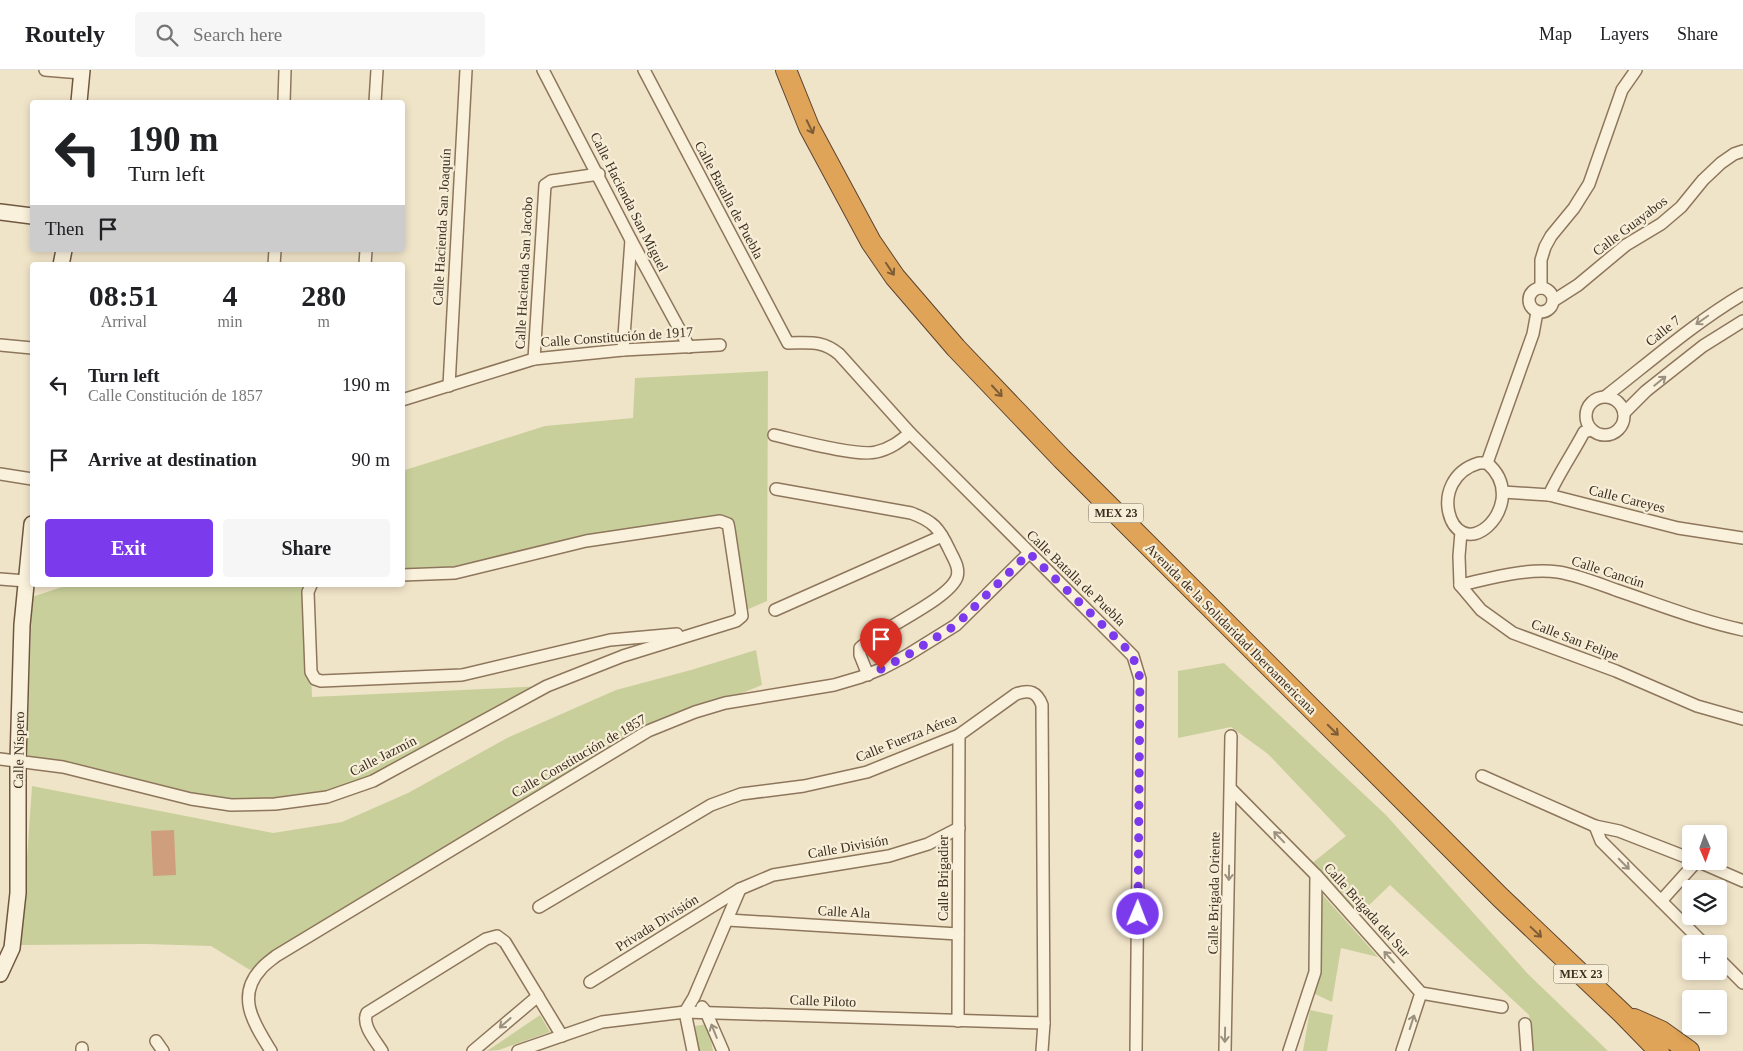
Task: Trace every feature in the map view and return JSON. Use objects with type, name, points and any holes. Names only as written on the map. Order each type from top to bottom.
[{"type":"highway","name":"Avenida de la Solidaridad Iberoamericana","points":[[789,73],[809,127],[871,242],[895,277],[956,348],[1068,466],[1501,898],[1623,1014],[1659,1051]]},
{"type":"highway","points":[[1623,1014],[1661,1031],[1689,1051]]},
{"type":"street","points":[[45,70],[82,72],[79,100]]},
{"type":"street","points":[[284,100],[286,70]]},
{"type":"street","points":[[375,100],[378,70]]},
{"type":"street","name":"Calle Hacienda San Joaquín","points":[[449,386],[466,70]]},
{"type":"street","name":"Calle Hacienda San Miguel","points":[[544,70],[599,174],[631,240],[689,347]]},
{"type":"street","name":"Calle Batalla de Puebla","points":[[644,70],[788,343],[828,345],[839,354],[910,433],[1133,656],[1140,679],[1136,1051]]},
{"type":"street","points":[[1540,288],[1541,260],[1545,247],[1589,184],[1622,90],[1636,70]]},
{"type":"street","name":"Calle Guayabos","points":[[1553,301],[1584,280],[1626,245],[1660,224],[1680,207],[1711,172],[1734,154],[1743,151]]},
{"type":"street","name":"Calle Hacienda San Jacobo","points":[[534,359],[545,185],[551,181],[599,174]]},
{"type":"street","points":[[0,212],[30,216]]},
{"type":"street","points":[[623,350],[631,240]]},
{"type":"street","points":[[1540,288],[1549,291],[1553,301],[1550,308],[1546,311],[1537,312],[1530,306],[1529,297],[1532,292],[1540,288]]},
{"type":"street","name":"Calle 7","points":[[1606,396],[1649,363],[1687,330],[1743,294]]},
{"type":"street","points":[[1487,463],[1533,334],[1537,312]]},
{"type":"street","points":[[1624,413],[1646,391],[1703,346],[1743,321]]},
{"type":"street","points":[[0,345],[30,348]]},
{"type":"street","name":"Calle Constitución de 1917","points":[[405,399],[534,359],[623,350],[720,345]]},
{"type":"street","points":[[1606,396],[1612,398],[1618,402],[1624,413],[1620,428],[1612,434],[1601,435],[1591,430],[1585,420],[1585,412],[1590,403],[1598,397],[1606,396]]},
{"type":"street","points":[[1549,495],[1584,432],[1591,430]]},
{"type":"street","points":[[774,435],[857,452],[875,453],[893,446],[910,433]]},
{"type":"street","points":[[1479,463],[1487,463],[1497,474],[1503,492],[1500,509],[1491,524],[1476,533],[1469,534],[1461,532],[1456,528],[1449,516],[1447,499],[1449,490],[1458,474],[1479,463]]},
{"type":"street","points":[[0,474],[30,478]]},
{"type":"street","points":[[776,489],[911,513],[928,519],[942,536],[958,567],[956,578],[950,587],[938,598],[860,648],[860,655],[868,675]]},
{"type":"street","name":"Calle Careyes","points":[[1503,492],[1549,495],[1678,528],[1743,538]]},
{"type":"street","name":"Calle Jazmín","points":[[0,759],[63,767],[191,799],[231,805],[275,804],[327,797],[372,781],[547,686],[623,656],[736,621],[742,616],[730,529],[724,522],[586,541],[455,574],[405,575]]},
{"type":"street","points":[[1460,585],[1459,556],[1461,532]]},
{"type":"street","points":[[774,610],[942,536]]},
{"type":"street","name":"Calle Níspero","points":[[0,974],[12,948],[18,893],[18,761],[22,625],[30,543]]},
{"type":"street","name":"Calle Constitución de 1857","points":[[271,1051],[253,1022],[249,1008],[248,992],[260,969],[276,956],[648,731],[695,712],[725,703],[834,685],[868,675],[906,656],[956,625],[1029,553]]},
{"type":"street","name":"Calle Cancún","points":[[1460,585],[1505,575],[1558,572],[1743,630]]},
{"type":"street","points":[[0,579],[26,581]]},
{"type":"street","name":"Calle San Felipe","points":[[1460,585],[1481,610],[1513,632],[1616,671],[1697,706],[1743,719]]},
{"type":"street","name":"Calle Jazmín","points":[[310,587],[308,592],[311,672],[315,679],[321,681],[462,675],[610,640],[701,632]]},
{"type":"street","name":"Calle Fuerza Aérea","points":[[539,907],[711,806],[740,794],[804,786],[867,772],[959,735],[1016,694],[1031,691],[1038,695],[1042,705],[1044,1023],[1042,1051]]},
{"type":"street","name":"Calle Brigadier","points":[[958,1021],[959,735]]},
{"type":"street","name":"Calle Brigada Oriente","points":[[1225,1051],[1231,736]]},
{"type":"street","points":[[1482,776],[1595,826],[1619,831],[1682,856]]},
{"type":"street","name":"Calle Brigada del Sur","points":[[1231,789],[1316,875],[1421,993]]},
{"type":"street","points":[[1595,826],[1601,841],[1695,935]]},
{"type":"street","name":"Calle División","points":[[740,890],[773,875],[890,856],[928,844],[959,828]]},
{"type":"street","points":[[1661,901],[1689,870]]},
{"type":"street","points":[[1718,870],[1743,881]]},
{"type":"street","points":[[1289,1051],[1315,972],[1316,875]]},
{"type":"street","points":[[693,1051],[685,1012],[694,997],[740,890]]},
{"type":"street","name":"Privada División","points":[[590,982],[740,890]]},
{"type":"street","name":"Calle Ala","points":[[728,920],[958,934]]},
{"type":"street","points":[[382,1051],[366,1024],[367,1013],[491,937],[497,936],[505,942],[562,1036]]},
{"type":"street","points":[[1727,967],[1743,983]]},
{"type":"street","points":[[1402,1051],[1421,993],[1502,1007]]},
{"type":"street","points":[[473,1051],[538,996]]},
{"type":"street","points":[[694,997],[706,1012],[722,1051]]},
{"type":"street","name":"Calle Piloto","points":[[518,1051],[602,1022],[685,1012],[1044,1023]]},
{"type":"street","points":[[1525,1024],[1527,1051]]},
{"type":"street","points":[[156,1041],[163,1051]]},
{"type":"green space","points":[[768,371],[767,601],[742,612],[728,525],[586,541],[455,573],[405,576],[405,470],[545,426],[633,418],[635,378]]},
{"type":"green space","points":[[62,587],[312,587],[308,592],[312,697],[547,686],[373,781],[275,804],[191,799],[27,762],[32,597]]},
{"type":"green space","points":[[756,650],[762,685],[648,731],[250,970],[211,946],[146,944],[21,945],[32,786],[273,833],[342,822],[408,793],[507,738],[616,690]]},
{"type":"green space","points":[[1224,663],[1386,815],[1528,974],[1608,1051],[1532,1051],[1529,1015],[1390,885],[1360,914],[1311,864],[1346,836],[1268,754],[1231,727],[1178,738],[1178,671]]},
{"type":"green space","points":[[1322,894],[1378,957],[1341,948],[1332,1002],[1315,994],[1321,956]]},
{"type":"green space","points":[[1310,1010],[1333,1015],[1327,1051],[1303,1051]]},
{"type":"green space","points":[[540,1015],[550,1032],[499,1050],[487,1051]]},
{"type":"green space","points":[[708,1024],[713,1051],[699,1051],[695,1026]]},
{"type":"building","points":[[174,830],[176,875],[153,876],[151,831]]},
{"type":"route","points":[[881,669],[932,641],[956,625],[1029,553],[1123,645],[1133,656],[1138,667],[1140,679],[1138,914]]}]
